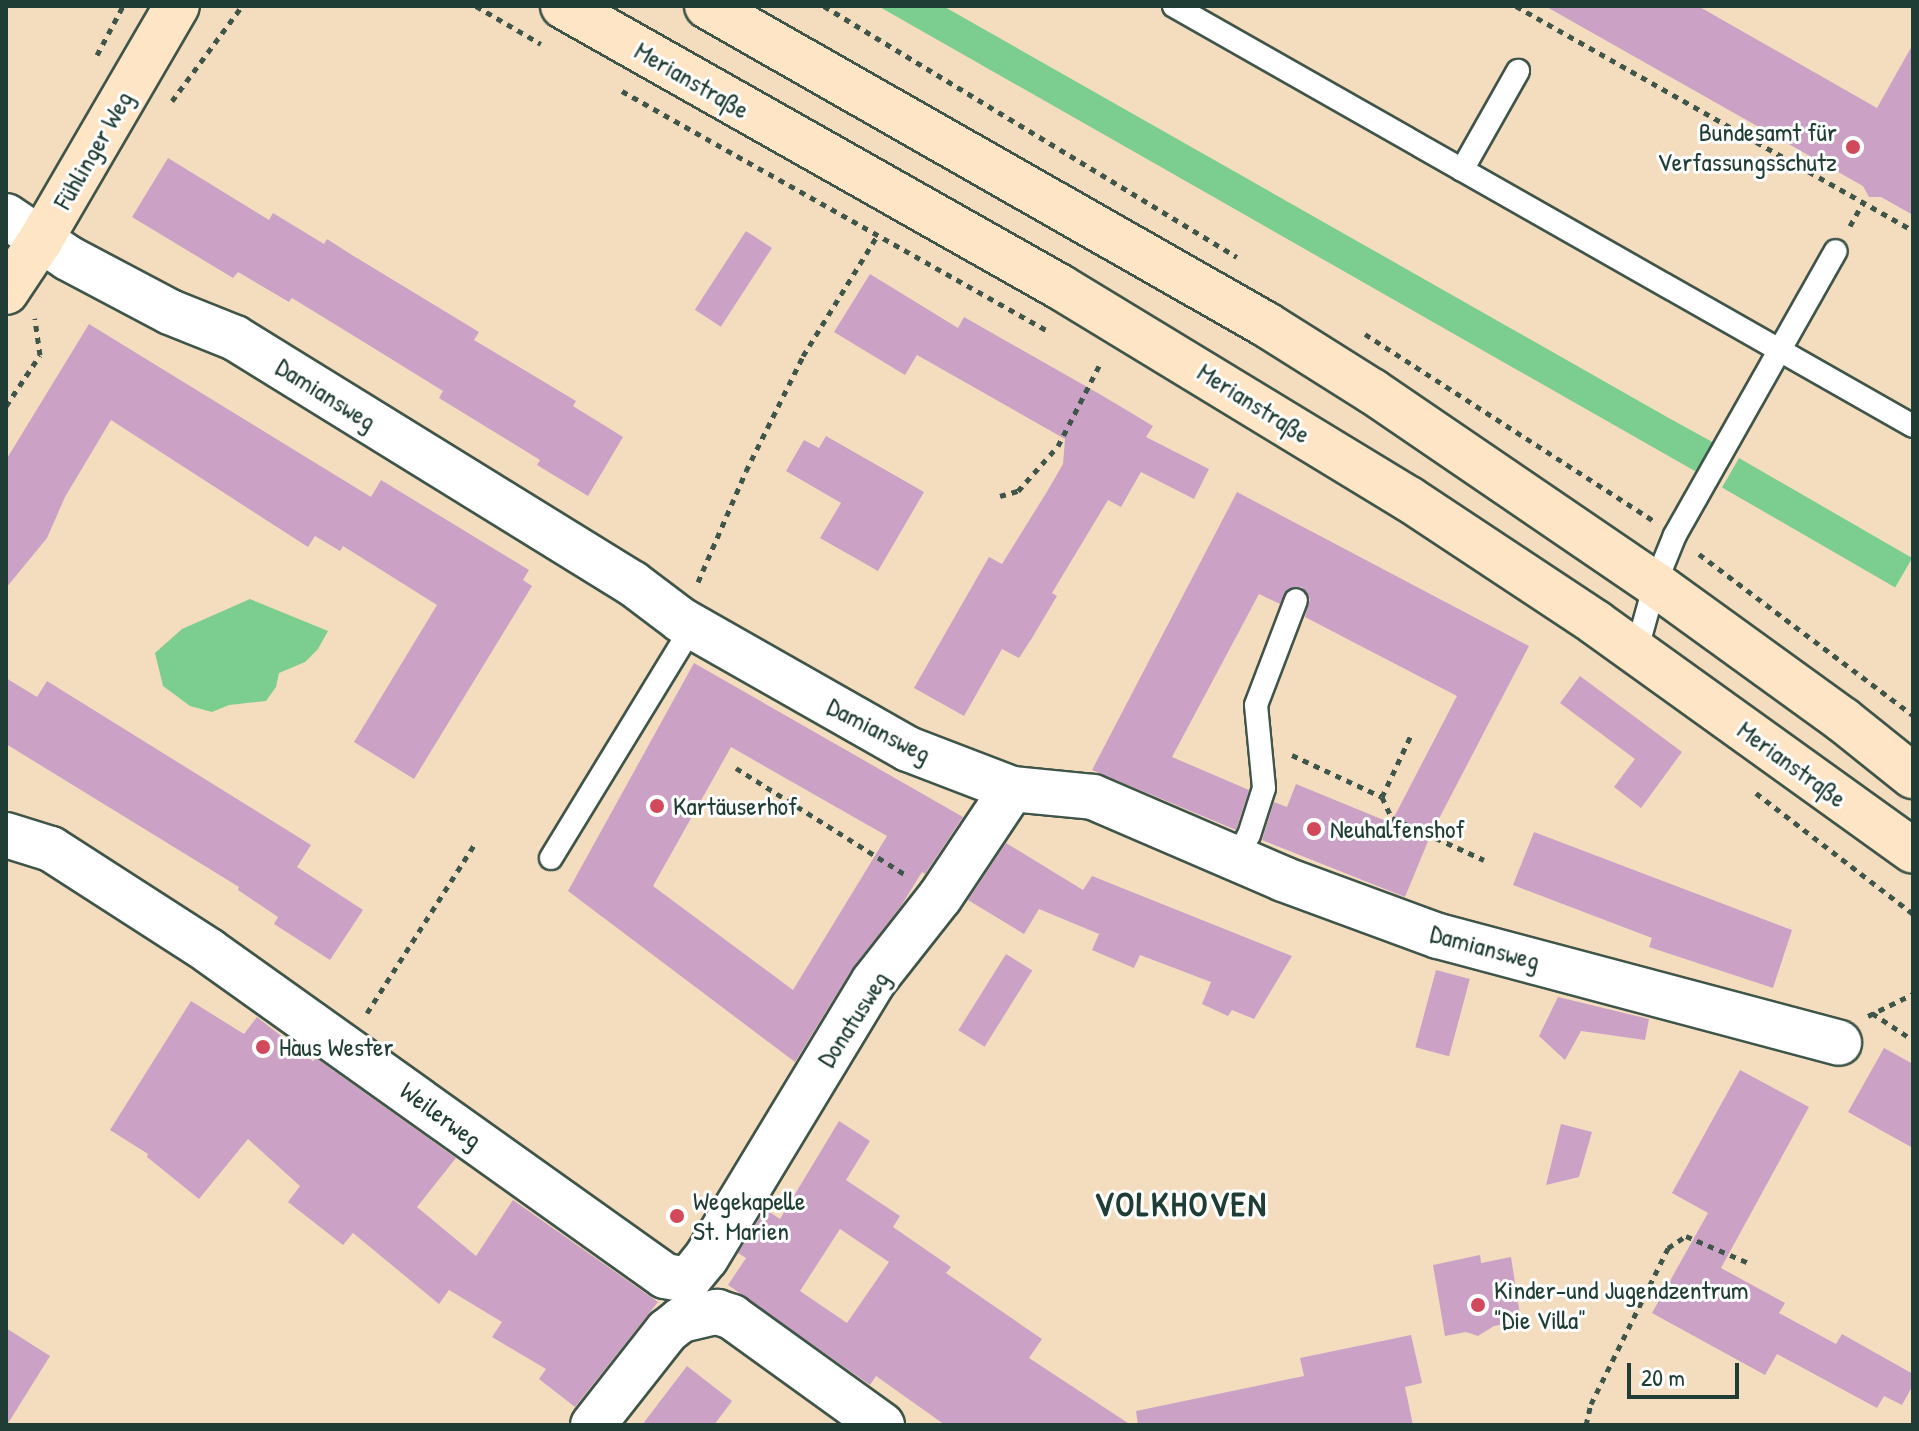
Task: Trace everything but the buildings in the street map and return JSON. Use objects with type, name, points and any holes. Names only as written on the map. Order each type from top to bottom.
[{"type":"street","name":"Fühlinger Weg","points":[[6,292],[23,229],[177,6]]},
{"type":"street","name":"Merianstraße","points":[[563,6],[1221,382],[1409,499],[1636,652],[1913,851]]},
{"type":"street","points":[[707,6],[1267,325],[1372,391],[1655,584],[1843,720],[1913,776]]},
{"type":"street","name":"Damiansweg","points":[[23,229],[170,312],[235,338],[632,583],[687,624],[908,749],[1012,789],[1093,797],[1236,859],[1438,936],[1839,1043]]},
{"type":"street","name":"Donatusweg","points":[[706,1258],[873,982],[940,897],[1012,789]]},
{"type":"street","name":"Weilerweg","points":[[6,835],[51,849],[209,951],[665,1276],[688,1280],[706,1258]]},
{"type":"street","points":[[593,1425],[667,1331],[694,1315],[717,1312],[732,1317],[882,1425]]},
{"type":"lane","points":[[1174,6],[1913,426]]},
{"type":"lane","points":[[1462,170],[1518,71]]},
{"type":"lane","points":[[1636,652],[1655,584],[1675,535],[1705,477],[1836,251]]},
{"type":"lane","points":[[1236,859],[1249,835],[1264,788],[1262,741],[1256,705],[1296,600]]},
{"type":"lane","points":[[551,858],[687,624]]},
{"type":"path","points":[[166,111],[242,6]]},
{"type":"path","points":[[476,6],[545,46]]},
{"type":"path","points":[[1516,6],[1913,231]]},
{"type":"path","points":[[614,86],[1062,339]]},
{"type":"path","points":[[687,624],[746,471],[803,356],[877,236]]},
{"type":"path","points":[[1088,354],[1114,369]]},
{"type":"path","points":[[1000,496],[1018,491],[1058,446],[1101,362]]},
{"type":"path","points":[[1675,535],[1913,715]]},
{"type":"path","points":[[1382,797],[1412,733]]},
{"type":"path","points":[[1262,741],[1382,797],[1392,818],[1484,860]]},
{"type":"path","points":[[736,768],[940,897]]},
{"type":"path","points":[[1746,785],[1913,914]]},
{"type":"path","points":[[346,1046],[476,842]]},
{"type":"path","points":[[1839,1043],[1872,1013],[1913,994]]},
{"type":"path","points":[[1872,1013],[1913,1040]]},
{"type":"path","points":[[1586,1425],[1591,1404],[1668,1248],[1686,1236],[1749,1263]]},
{"type":"green space","points":[[878,6],[943,6],[1716,444],[1700,474]]},
{"type":"green space","points":[[1739,458],[1912,558],[1895,587],[1722,487]]},
{"type":"green space","points":[[250,599],[328,631],[318,649],[305,662],[279,673],[276,687],[266,701],[229,705],[212,712],[190,706],[163,686],[155,653],[182,629]]},
{"type":"place","name":"Bundesamt für Verfassungsschutz","points":[[1853,147]]},
{"type":"place","name":"Kartäuserhof","points":[[657,806]]},
{"type":"place","name":"Neuhalfenshof","points":[[1314,829]]},
{"type":"place","name":"Haus Wester","points":[[263,1047]]},
{"type":"place","name":"Wegekapelle St. Marien","points":[[677,1216]]},
{"type":"place","name":"Kinder-und Jugendzentrum \"Die Villa\"","points":[[1478,1305]]},
{"type":"district","name":"VOLKHOVEN","points":[[1181,1205]]}]
